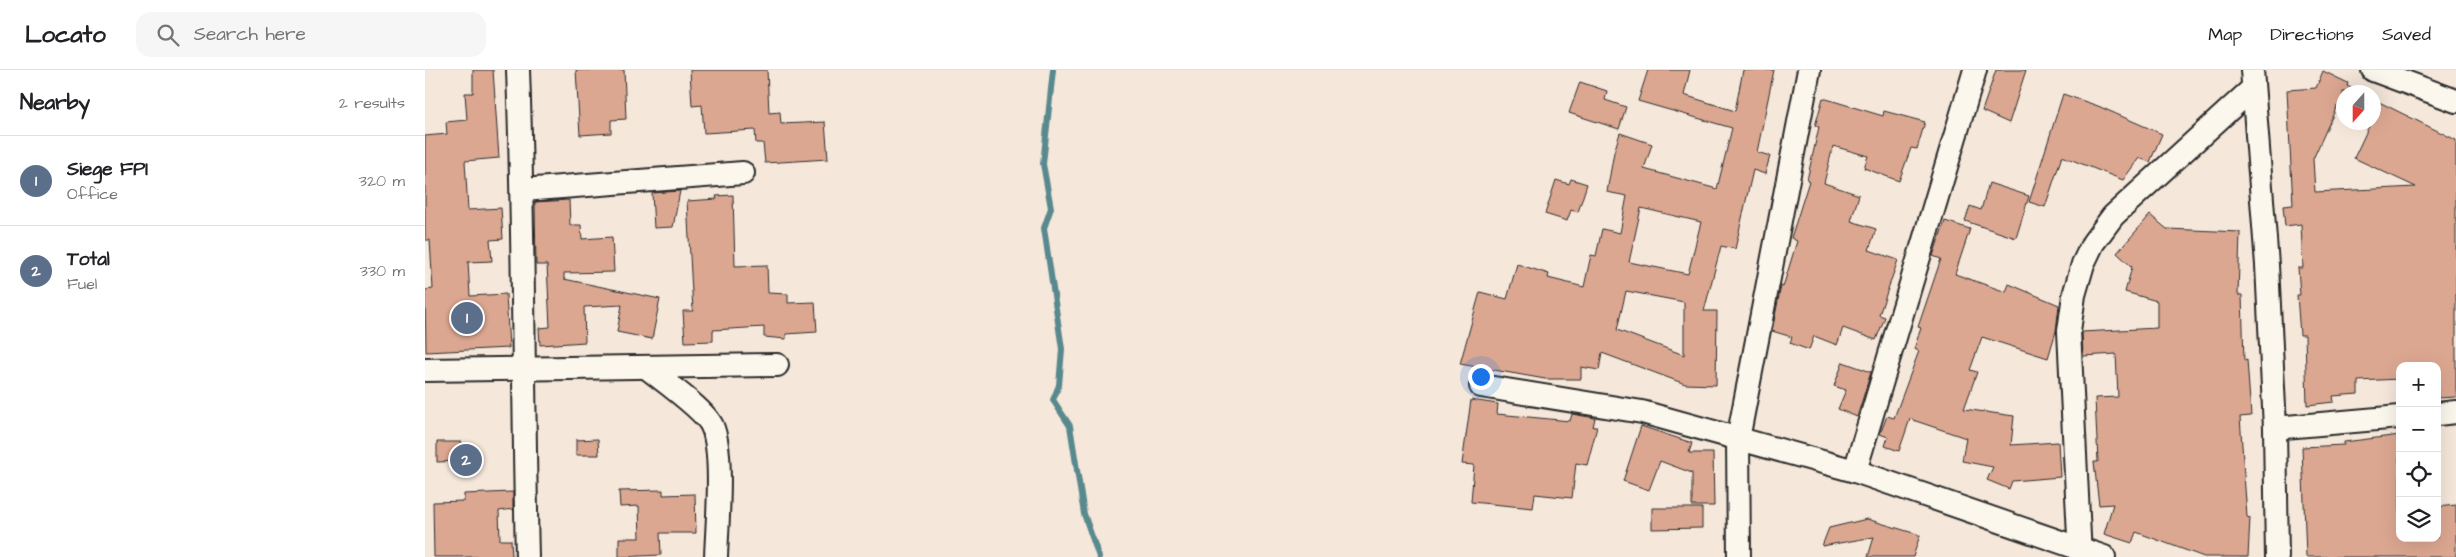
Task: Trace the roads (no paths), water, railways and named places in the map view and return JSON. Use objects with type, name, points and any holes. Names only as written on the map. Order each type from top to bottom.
[{"type":"street","points":[[518,70],[523,190],[523,370],[527,557]]},
{"type":"street","points":[[1739,557],[1738,438],[1809,70]]},
{"type":"street","points":[[1855,472],[1975,70]]},
{"type":"street","points":[[2373,70],[2456,101]]},
{"type":"street","points":[[2079,553],[2069,331],[2073,295],[2083,264],[2093,243],[2113,216],[2253,79]]},
{"type":"street","points":[[2253,79],[2267,265],[2275,428],[2277,557]]},
{"type":"street","points":[[523,190],[743,173]]},
{"type":"street","points":[[425,370],[777,365]]},
{"type":"street","points":[[646,367],[697,409],[712,425],[718,450],[716,557]]},
{"type":"street","points":[[1481,386],[1642,412],[1738,438],[1855,472],[2079,553],[2104,557]]},
{"type":"street","points":[[2441,414],[2456,412]]},
{"type":"street","points":[[2275,428],[2396,417]]},
{"type":"waterway","points":[[1053,70],[1043,164],[1051,208],[1044,228],[1062,349],[1059,385],[1053,400],[1070,426],[1084,514],[1099,557]]},
{"type":"place","name":"Siege FPI","points":[[467,318]]},
{"type":"place","name":"Total","points":[[466,460]]}]
